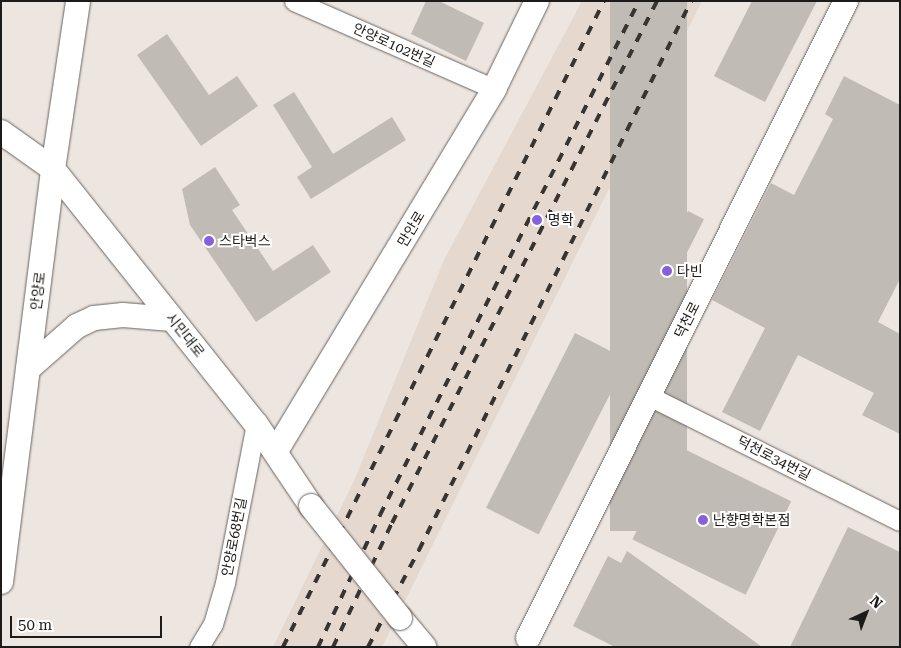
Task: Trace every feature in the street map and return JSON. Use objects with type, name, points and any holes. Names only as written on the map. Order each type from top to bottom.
[{"type":"street","name":"안양로","points":[[1,582],[53,169],[78,1]]},
{"type":"street","name":"안양로102번길","points":[[294,1],[494,89]]},
{"type":"street","name":"만안로","points":[[276,451],[494,89],[537,1]]},
{"type":"street","name":"덕천로","points":[[528,638],[846,1]]},
{"type":"street","name":"시민대로","points":[[1,132],[53,169],[256,424],[276,451],[311,506],[424,647]]},
{"type":"street","points":[[28,369],[77,326],[94,318],[123,315],[172,319]]},
{"type":"street","name":"덕천로34번길","points":[[649,396],[900,521]]},
{"type":"street","name":"안양로68번길","points":[[199,647],[213,624],[225,583],[256,424]]},
{"type":"shaded area","points":[[582,1],[702,1],[382,647],[273,647],[354,481],[444,260]]},
{"type":"building","points":[[426,1],[439,1],[484,23],[466,61],[411,34]]},
{"type":"building","points":[[610,1],[687,1],[687,531],[610,531]]},
{"type":"building","points":[[752,1],[817,1],[765,102],[714,76]]},
{"type":"building","points":[[167,34],[209,95],[237,76],[258,106],[201,146],[137,55]]},
{"type":"building","points":[[844,76],[900,105],[900,279],[878,322],[900,334],[900,434],[862,415],[874,393],[798,355],[760,431],[722,412],[765,328],[712,300],[771,183],[794,195],[833,119],[825,114]]},
{"type":"building","points":[[294,92],[333,154],[392,117],[406,140],[311,199],[297,177],[312,167],[273,105]]},
{"type":"building","points":[[215,167],[240,205],[232,210],[273,271],[313,245],[331,272],[256,322],[190,225],[182,189]]},
{"type":"building","points":[[688,211],[704,219],[648,330],[632,321]]},
{"type":"building","points":[[575,333],[628,360],[539,534],[486,508]]},
{"type":"building","points":[[678,446],[791,501],[746,595],[632,539]]},
{"type":"building","points":[[848,527],[900,552],[900,647],[790,647]]},
{"type":"building","points":[[627,551],[762,647],[615,647],[573,626],[608,556],[621,563]]},
{"type":"railway","points":[[283,647],[604,1]]},
{"type":"railway","points":[[318,647],[380,515],[639,1]]},
{"type":"railway","points":[[333,647],[392,523],[657,1]]},
{"type":"railway","points":[[368,647],[419,550],[691,1]]},
{"type":"place","name":"명학","points":[[537,220]]},
{"type":"place","name":"스타벅스","points":[[209,241]]},
{"type":"place","name":"다빈","points":[[667,271]]},
{"type":"place","name":"난향명학본점","points":[[703,520]]}]
